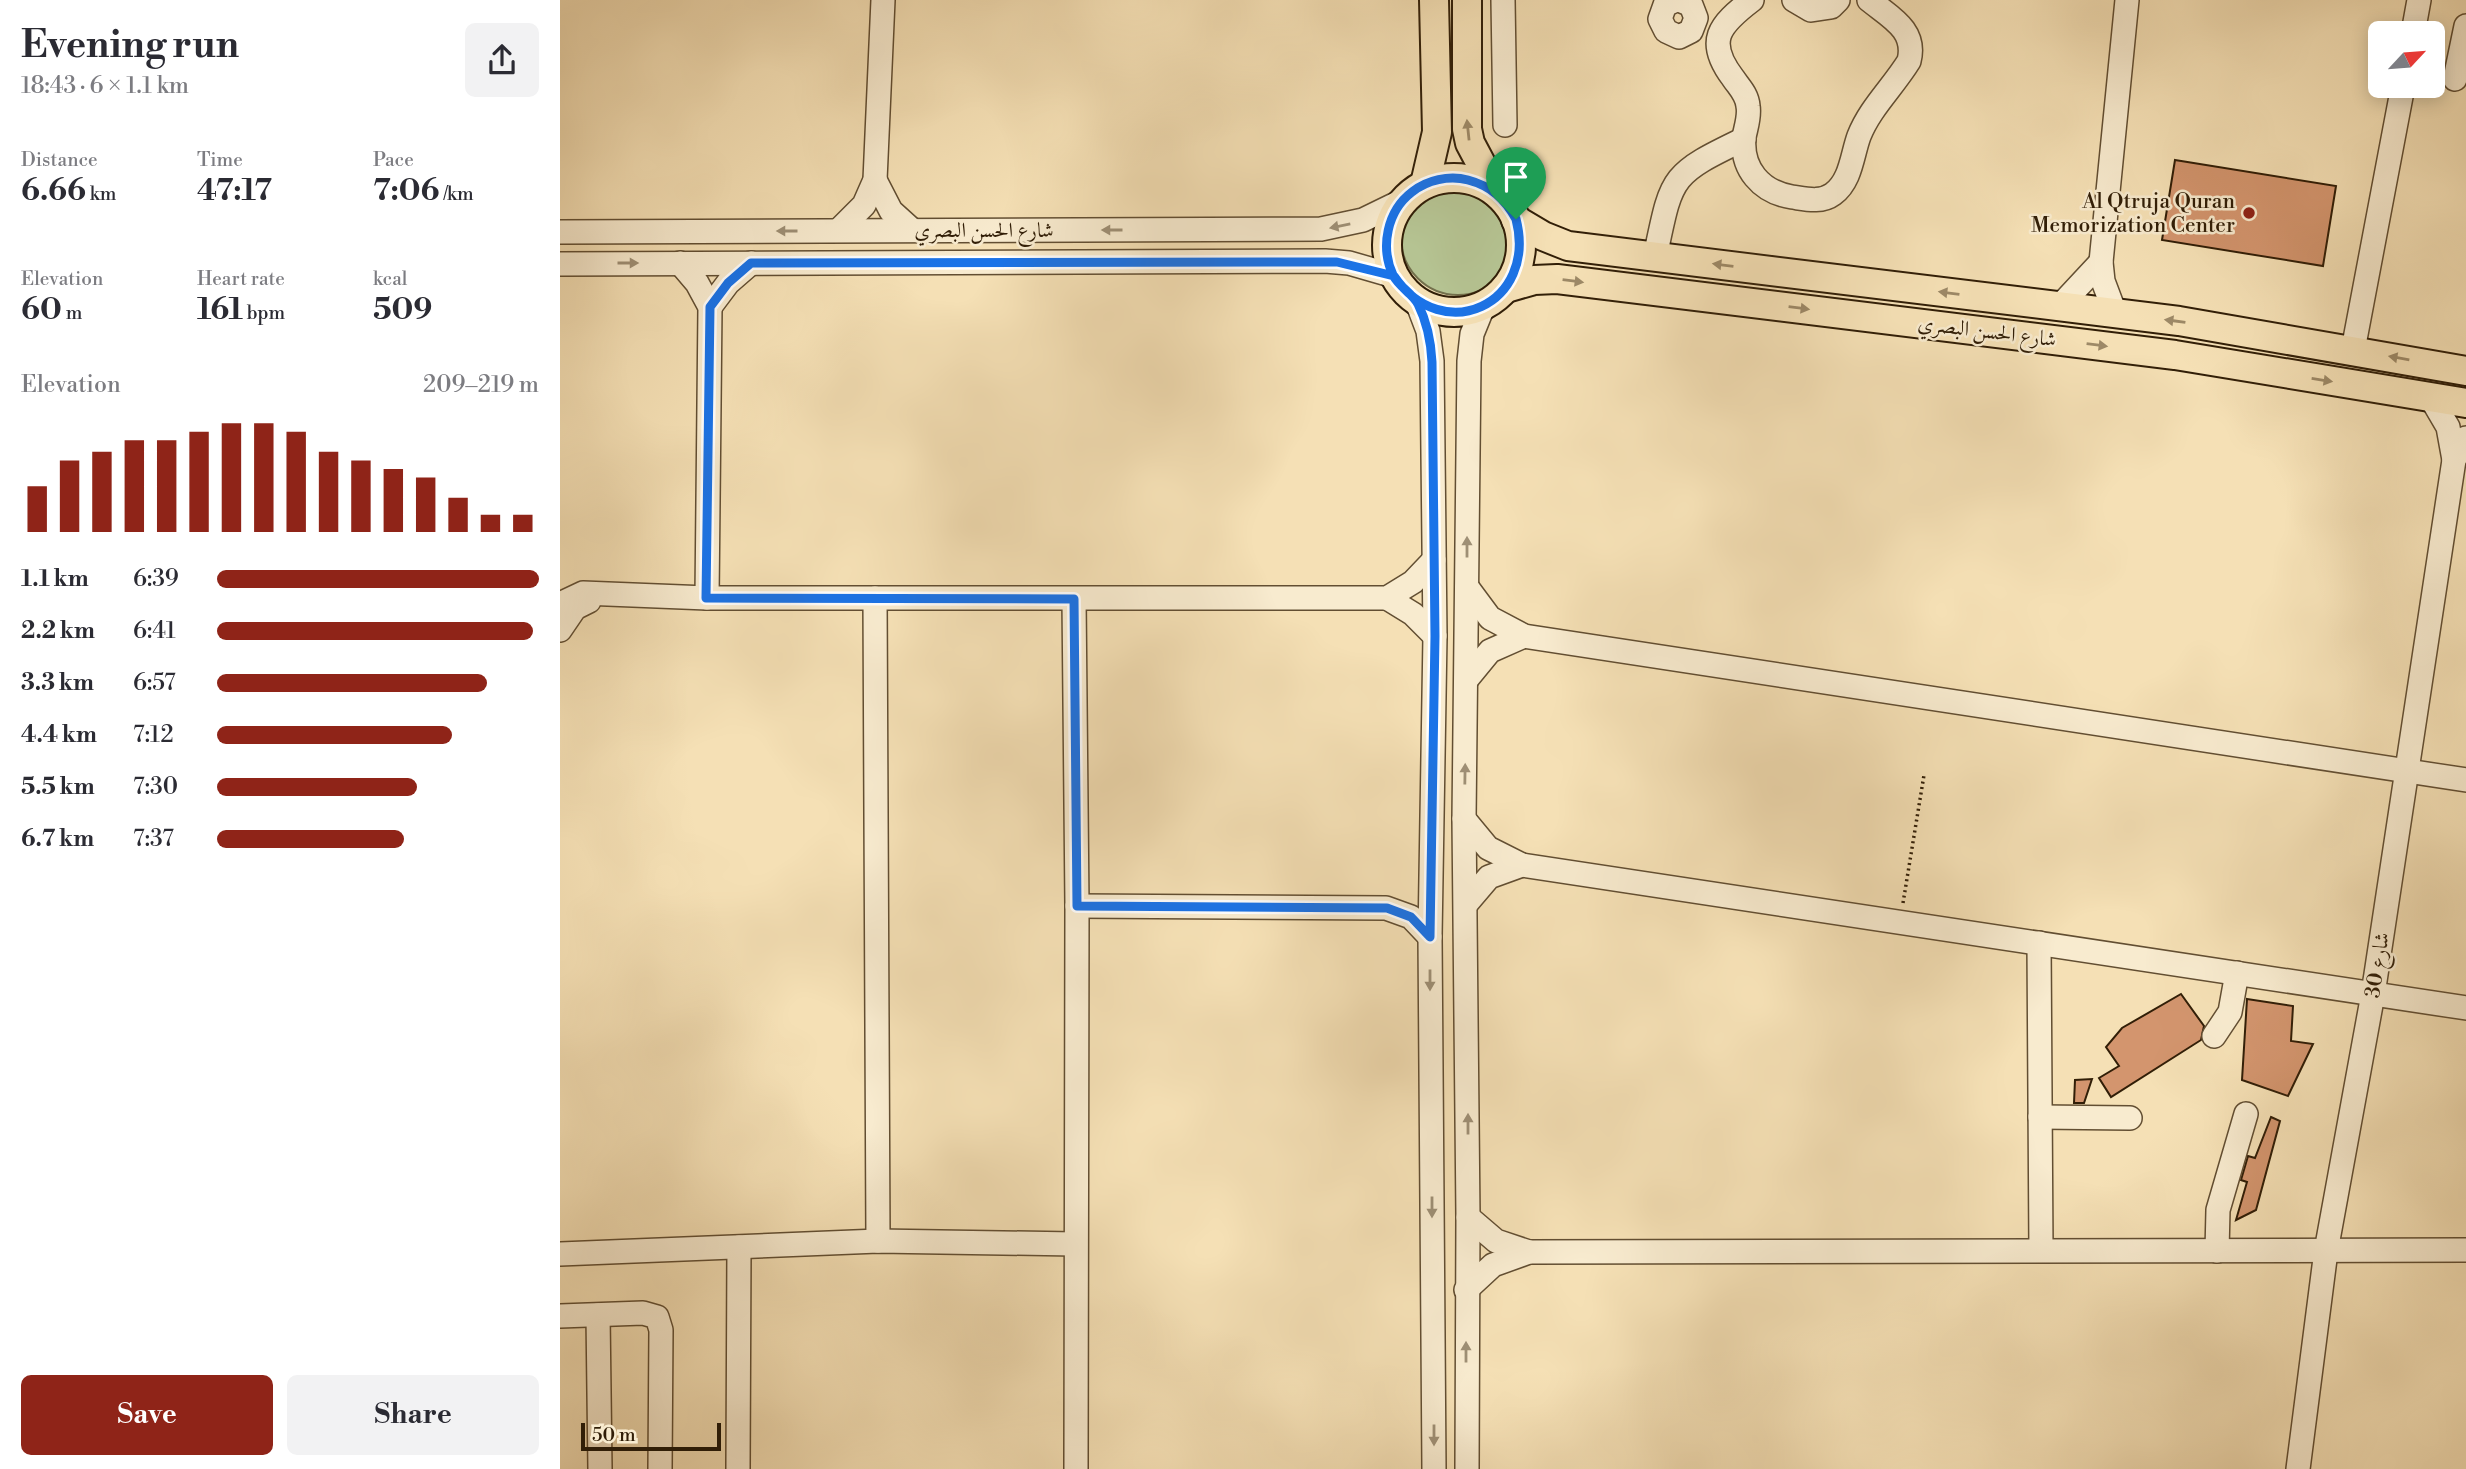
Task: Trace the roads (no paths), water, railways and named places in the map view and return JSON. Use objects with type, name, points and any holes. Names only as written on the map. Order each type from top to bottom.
[{"type":"main road","points":[[1425,184],[1437,132],[1433,0]]},
{"type":"main road","points":[[1467,0],[1467,129],[1470,143],[1496,192],[1516,219],[1521,256],[1506,288],[1483,307],[1449,313],[1417,302],[1394,276],[1387,257],[1387,237],[1392,218],[1402,201],[1425,184],[1443,178],[1461,178],[1496,192]]},
{"type":"main road","name":"شارع الحسن البصري","points":[[1516,219],[1542,236],[1568,246],[2115,313],[2353,350],[2466,371]]},
{"type":"main road","name":"شارع الحسن البصري","points":[[1506,288],[1534,280],[1557,279],[2148,352],[2466,403]]},
{"type":"street","points":[[839,230],[864,205],[875,180],[883,0]]},
{"type":"street","points":[[1503,0],[1505,125]]},
{"type":"street","points":[[1752,0],[1730,17],[1719,32],[1717,46],[1721,61],[1746,95],[1749,107],[1744,139],[1745,158],[1753,175],[1766,189],[1784,196],[1818,200],[1831,196],[1841,187],[1865,123],[1903,70],[1912,51],[1906,30],[1869,0]]},
{"type":"street","points":[[1794,0],[1811,10],[1831,7],[1838,0]]},
{"type":"street","points":[[2115,313],[2102,281],[2101,262],[2127,0]]},
{"type":"street","points":[[2415,21],[2419,0]]},
{"type":"street","points":[[1684,4],[1713,8],[1730,17]]},
{"type":"street","points":[[2455,79],[2465,32]]},
{"type":"street","points":[[2353,350],[2401,98]]},
{"type":"street","points":[[1655,257],[1664,212],[1676,181],[1692,164],[1744,139]]},
{"type":"street","points":[[875,180],[891,211],[912,230]]},
{"type":"street","name":"شارع الحسن البصري","points":[[560,232],[1321,229],[1363,220],[1402,201]]},
{"type":"street","name":"شارع الحسن البصري","points":[[560,264],[1337,262],[1394,276]]},
{"type":"street","points":[[2060,307],[2101,262]]},
{"type":"street","points":[[680,263],[697,283],[710,307],[706,598]]},
{"type":"street","points":[[710,307],[728,283],[751,263]]},
{"type":"street","points":[[1417,302],[1428,331],[1432,362],[1435,636],[1430,937],[1434,1469]]},
{"type":"street","points":[[1466,1469],[1468,1217],[1464,819],[1468,361],[1472,334],[1483,307]]},
{"type":"street","name":"شارع 30","points":[[2298,1469],[2326,1251],[2373,994],[2454,460],[2448,427],[2431,398]]},
{"type":"street","name":"شارع 30","points":[[2454,460],[2466,438]]},
{"type":"street","points":[[560,604],[583,593],[706,598],[1387,598],[1413,582],[1434,559]]},
{"type":"street","points":[[1467,587],[1490,618],[1524,636],[2466,780]]},
{"type":"street","points":[[560,630],[567,616],[585,603],[619,596]]},
{"type":"street","points":[[875,598],[878,1241]]},
{"type":"street","points":[[1387,598],[1413,614],[1435,636]]},
{"type":"street","points":[[1074,599],[1077,906],[1076,1469]]},
{"type":"street","points":[[1467,679],[1490,650],[1524,636]]},
{"type":"street","points":[[1464,819],[1489,848],[1522,865],[2466,1008]]},
{"type":"street","points":[[1466,904],[1489,877],[1522,865]]},
{"type":"street","points":[[1387,908],[1411,897],[1430,879]]},
{"type":"street","points":[[1077,906],[1387,908],[1411,917],[1430,937]]},
{"type":"street","points":[[2039,943],[2040,1250]]},
{"type":"street","points":[[2214,1036],[2230,1012],[2237,973]]},
{"type":"street","points":[[2217,1251],[2218,1210],[2246,1114]]},
{"type":"street","points":[[2040,1117],[2130,1118]]},
{"type":"street","points":[[1468,1217],[1496,1241],[1529,1252],[2466,1250]]},
{"type":"street","points":[[560,1254],[878,1241],[1075,1244]]},
{"type":"street","points":[[738,1247],[738,1469]]},
{"type":"street","points":[[1466,1290],[1493,1265],[1529,1252]]},
{"type":"street","points":[[560,1316],[650,1314],[660,1324],[660,1469]]},
{"type":"street","points":[[598,1315],[600,1469]]},
{"type":"place","name":"Al Qtruja Quran Memorization Center","points":[[2249,213]]}]
